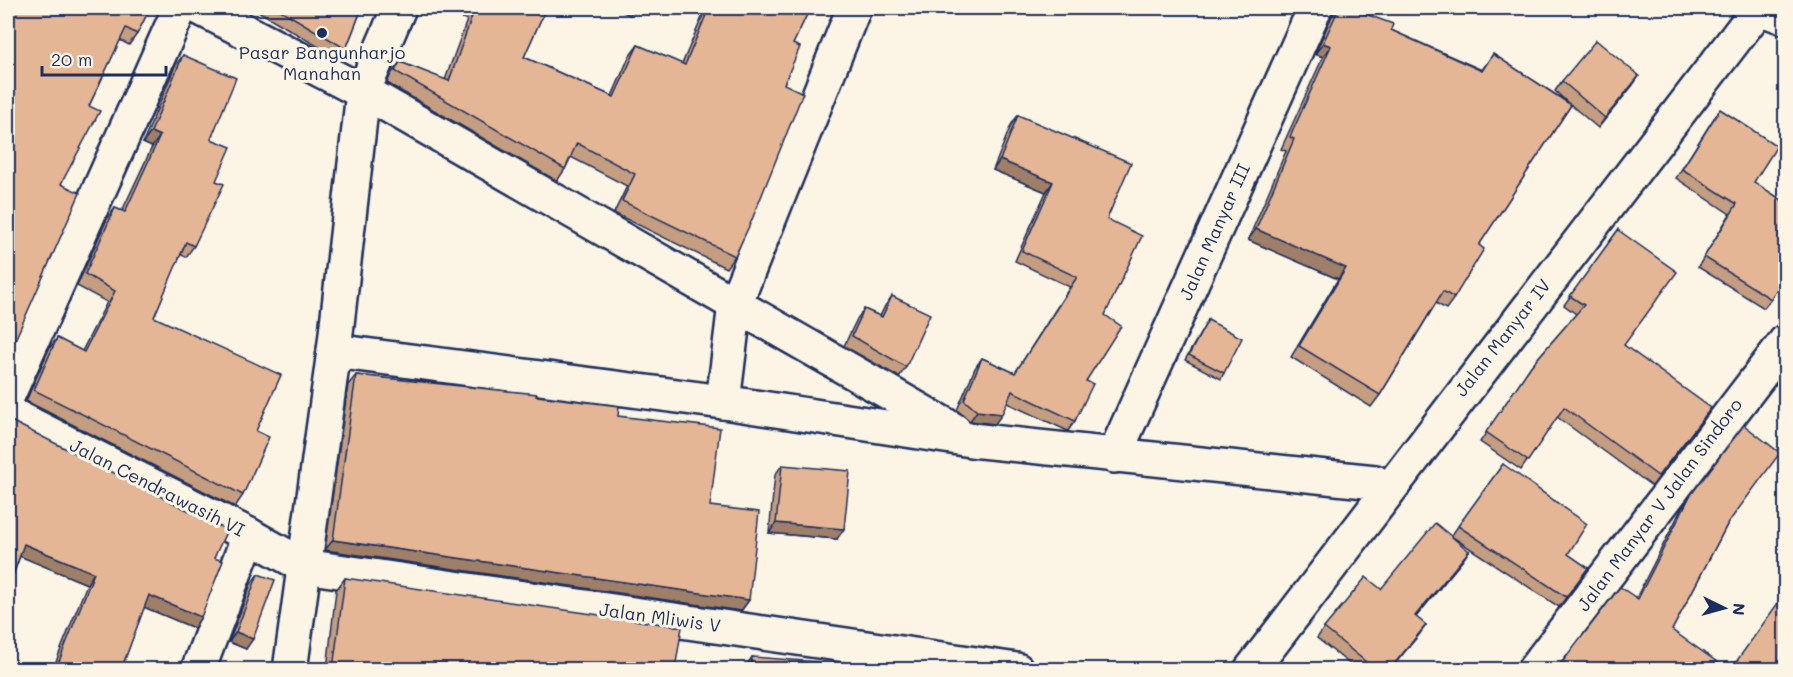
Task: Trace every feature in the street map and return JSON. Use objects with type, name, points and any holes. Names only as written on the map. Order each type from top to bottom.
[{"type":"street","points":[[8,395],[180,8]]},
{"type":"street","points":[[200,8],[366,94],[970,440]]},
{"type":"street","points":[[290,669],[366,94],[399,8]]},
{"type":"street","points":[[723,402],[735,304],[854,8]]},
{"type":"street","name":"Jalan Manyar III","points":[[1114,456],[1315,8]]},
{"type":"street","points":[[1759,8],[1785,18]]},
{"type":"street","name":"Jalan Manyar IV","points":[[1251,669],[1759,8]]},
{"type":"street","name":"Jalan Manyar V Jalan Sindoro","points":[[1534,669],[1785,341]]},
{"type":"street","points":[[333,351],[723,402],[970,440],[1375,482]]},
{"type":"street","name":"Jalan Cendrawasih VI","points":[[8,413],[249,535],[304,566]]},
{"type":"street","points":[[198,669],[249,535]]},
{"type":"street","name":"Jalan Mliwis V","points":[[304,566],[1017,669]]},
{"type":"building","points":[[8,8],[150,8],[137,34],[126,28],[89,106],[100,111],[61,184],[80,193],[8,356]]},
{"type":"building","points":[[277,8],[362,8],[346,49]]},
{"type":"building","points":[[475,8],[546,8],[524,57],[614,97],[638,45],[685,65],[709,8],[810,8],[793,44],[800,47],[784,84],[803,93],[735,256],[622,201],[635,174],[577,143],[565,169],[395,71],[400,62],[449,81]]},
{"type":"building","points":[[1339,8],[1349,8],[1393,24],[1391,30],[1482,71],[1493,54],[1571,105],[1479,245],[1484,249],[1454,298],[1443,291],[1380,395],[1299,346],[1346,268],[1256,229],[1294,139],[1290,137],[1331,46],[1323,43]]},
{"type":"building","points":[[1596,40],[1639,76],[1605,118],[1562,81]]},
{"type":"building","points":[[183,55],[236,78],[211,139],[231,147],[216,181],[224,184],[194,246],[186,242],[154,317],[281,375],[256,431],[269,437],[243,495],[34,390],[57,338],[84,352],[115,291],[85,274],[115,208],[125,212],[160,136],[151,132]]},
{"type":"building","points":[[1720,109],[1777,146],[1754,182],[1785,202],[1785,275],[1771,299],[1704,257],[1737,204],[1682,169]]},
{"type":"building","points":[[1018,115],[1131,163],[1107,219],[1142,236],[1105,315],[1121,326],[1086,381],[1093,384],[1075,421],[1012,391],[1002,414],[977,411],[964,400],[982,358],[1015,373],[1077,277],[1022,251],[1053,182],[1000,160]]},
{"type":"building","points":[[1618,230],[1677,272],[1624,345],[1711,408],[1658,476],[1564,407],[1528,461],[1486,432],[1531,366],[1584,305],[1570,296]]},
{"type":"building","points":[[892,296],[930,314],[906,367],[852,336],[864,309],[882,317]]},
{"type":"building","points":[[1208,320],[1242,338],[1224,373],[1189,355]]},
{"type":"building","points":[[356,375],[537,394],[536,396],[619,406],[618,416],[720,428],[710,506],[759,512],[749,600],[333,540]]},
{"type":"building","points":[[11,421],[227,530],[214,558],[223,561],[201,617],[149,595],[122,667],[127,669],[56,669],[94,573],[24,544],[8,589],[8,429]]},
{"type":"building","points":[[1744,425],[1780,453],[1728,523],[1672,630],[1727,669],[1557,669],[1620,587],[1638,599],[1690,496]]},
{"type":"building","points":[[1503,464],[1587,524],[1568,554],[1588,568],[1566,597],[1458,526]]},
{"type":"building","points":[[782,465],[850,471],[844,529],[776,523]]},
{"type":"building","points":[[1435,523],[1469,551],[1415,616],[1426,625],[1390,669],[1375,669],[1324,628],[1366,577],[1381,589]]},
{"type":"building","points":[[258,574],[275,580],[253,639],[236,632]]},
{"type":"building","points":[[345,578],[682,627],[675,669],[333,669]]},
{"type":"building","points":[[1780,600],[1785,604],[1785,669],[1731,669]]},
{"type":"building","points":[[752,657],[818,662],[818,669],[751,669]]},
{"type":"place","name":"Pasar Bangunharjo Manahan","points":[[322,33]]}]
